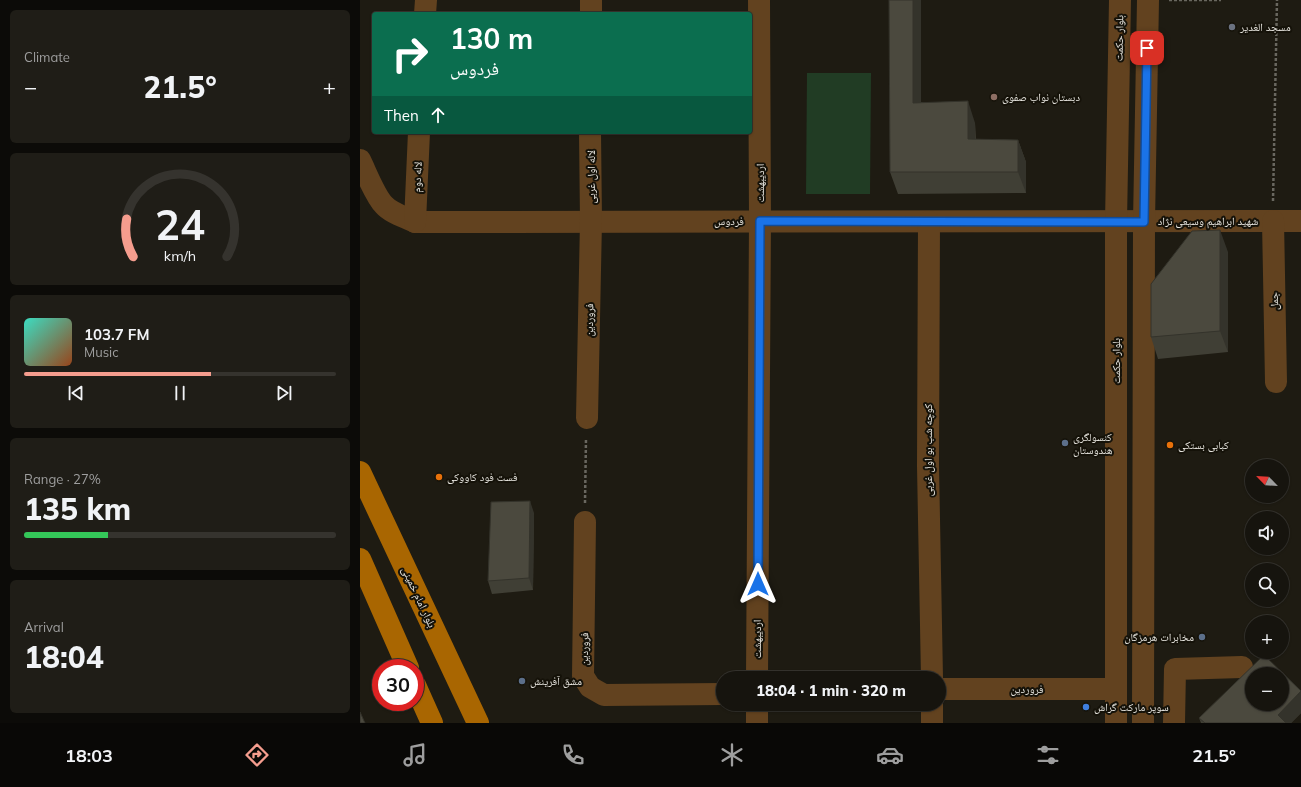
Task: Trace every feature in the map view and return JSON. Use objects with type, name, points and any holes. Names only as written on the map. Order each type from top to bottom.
[{"type":"main road","name":"بلوار امام خمینی","points":[[360,472],[478,723]]},
{"type":"main road","points":[[360,559],[404,659]]},
{"type":"main road","points":[[424,705],[432,723]]},
{"type":"street","points":[[425,12],[426,0]]},
{"type":"street","points":[[591,0],[591,12]]},
{"type":"street","name":"اردیبهشت","points":[[757,671],[760,221],[759,0]]},
{"type":"street","name":"بلوار حکمت","points":[[1116,723],[1116,222],[1120,0]]},
{"type":"street","points":[[1143,723],[1144,222],[1148,0]]},
{"type":"street","name":"لاله دوم","points":[[415,222],[419,134]]},
{"type":"street","name":"لاله اول غربی","points":[[590,134],[591,221]]},
{"type":"street","points":[[360,160],[384,205],[392,211],[415,222]]},
{"type":"street","name":"فروردین","points":[[587,418],[591,221]]},
{"type":"street","name":"جمل","points":[[1273,221],[1276,382]]},
{"type":"street","name":"شهید ابراهیم وسیعی نژاد","points":[[1116,222],[1301,221]]},
{"type":"street","name":"فردوس","points":[[415,222],[1116,222]]},
{"type":"street","name":"کوچه شب بو اول غربی","points":[[929,222],[928,466],[932,671]]},
{"type":"street","name":"فروردین","points":[[585,522],[584,676],[590,687],[604,695],[716,694]]},
{"type":"street","points":[[1174,723],[1175,669],[1242,667]]},
{"type":"street","name":"فروردین","points":[[946,689],[1116,688]]},
{"type":"street","points":[[757,711],[757,723]]},
{"type":"street","points":[[932,711],[932,723]]},
{"type":"path","points":[[1273,221],[1277,0]]},
{"type":"path","points":[[585,522],[587,418]]},
{"type":"green space","points":[[807,73],[871,73],[870,194],[806,194]]},
{"type":"building","name":"دبستان نواب صفوی","points":[[889,0],[913,0],[913,103],[968,101],[968,139],[1018,140],[1018,172],[890,172]]},
{"type":"building","points":[[1220,230],[1220,331],[1151,337],[1151,284],[1192,231]]},
{"type":"building","points":[[530,501],[529,578],[488,581],[491,502]]},
{"type":"building","points":[[1260,659],[1268,659],[1276,667],[1252,667]]},
{"type":"building","points":[[1245,673],[1245,711],[1282,711],[1278,715],[1286,723],[1205,723],[1199,718]]},
{"type":"building","points":[[1289,679],[1301,691],[1289,704]]},
{"type":"building","points":[[360,712],[365,723],[360,723]]},
{"type":"place","name":"مسجد الغدیر","points":[[1232,27]]},
{"type":"place","name":"دبستان نواب صفوی","points":[[994,97]]},
{"type":"place","name":"کنسولگری هندوستان","points":[[1065,443]]},
{"type":"place","name":"کبابی بستکی","points":[[1170,445]]},
{"type":"place","name":"فست فود کاووکی","points":[[439,477]]},
{"type":"place","name":"مخابرات هرمزگان","points":[[1202,637]]},
{"type":"place","name":"مشق آفرینش","points":[[522,681]]},
{"type":"place","name":"سوپر مارکت گراش","points":[[1086,707]]},
{"type":"route","points":[[758,584],[760,221],[1144,222],[1147,48]]}]
